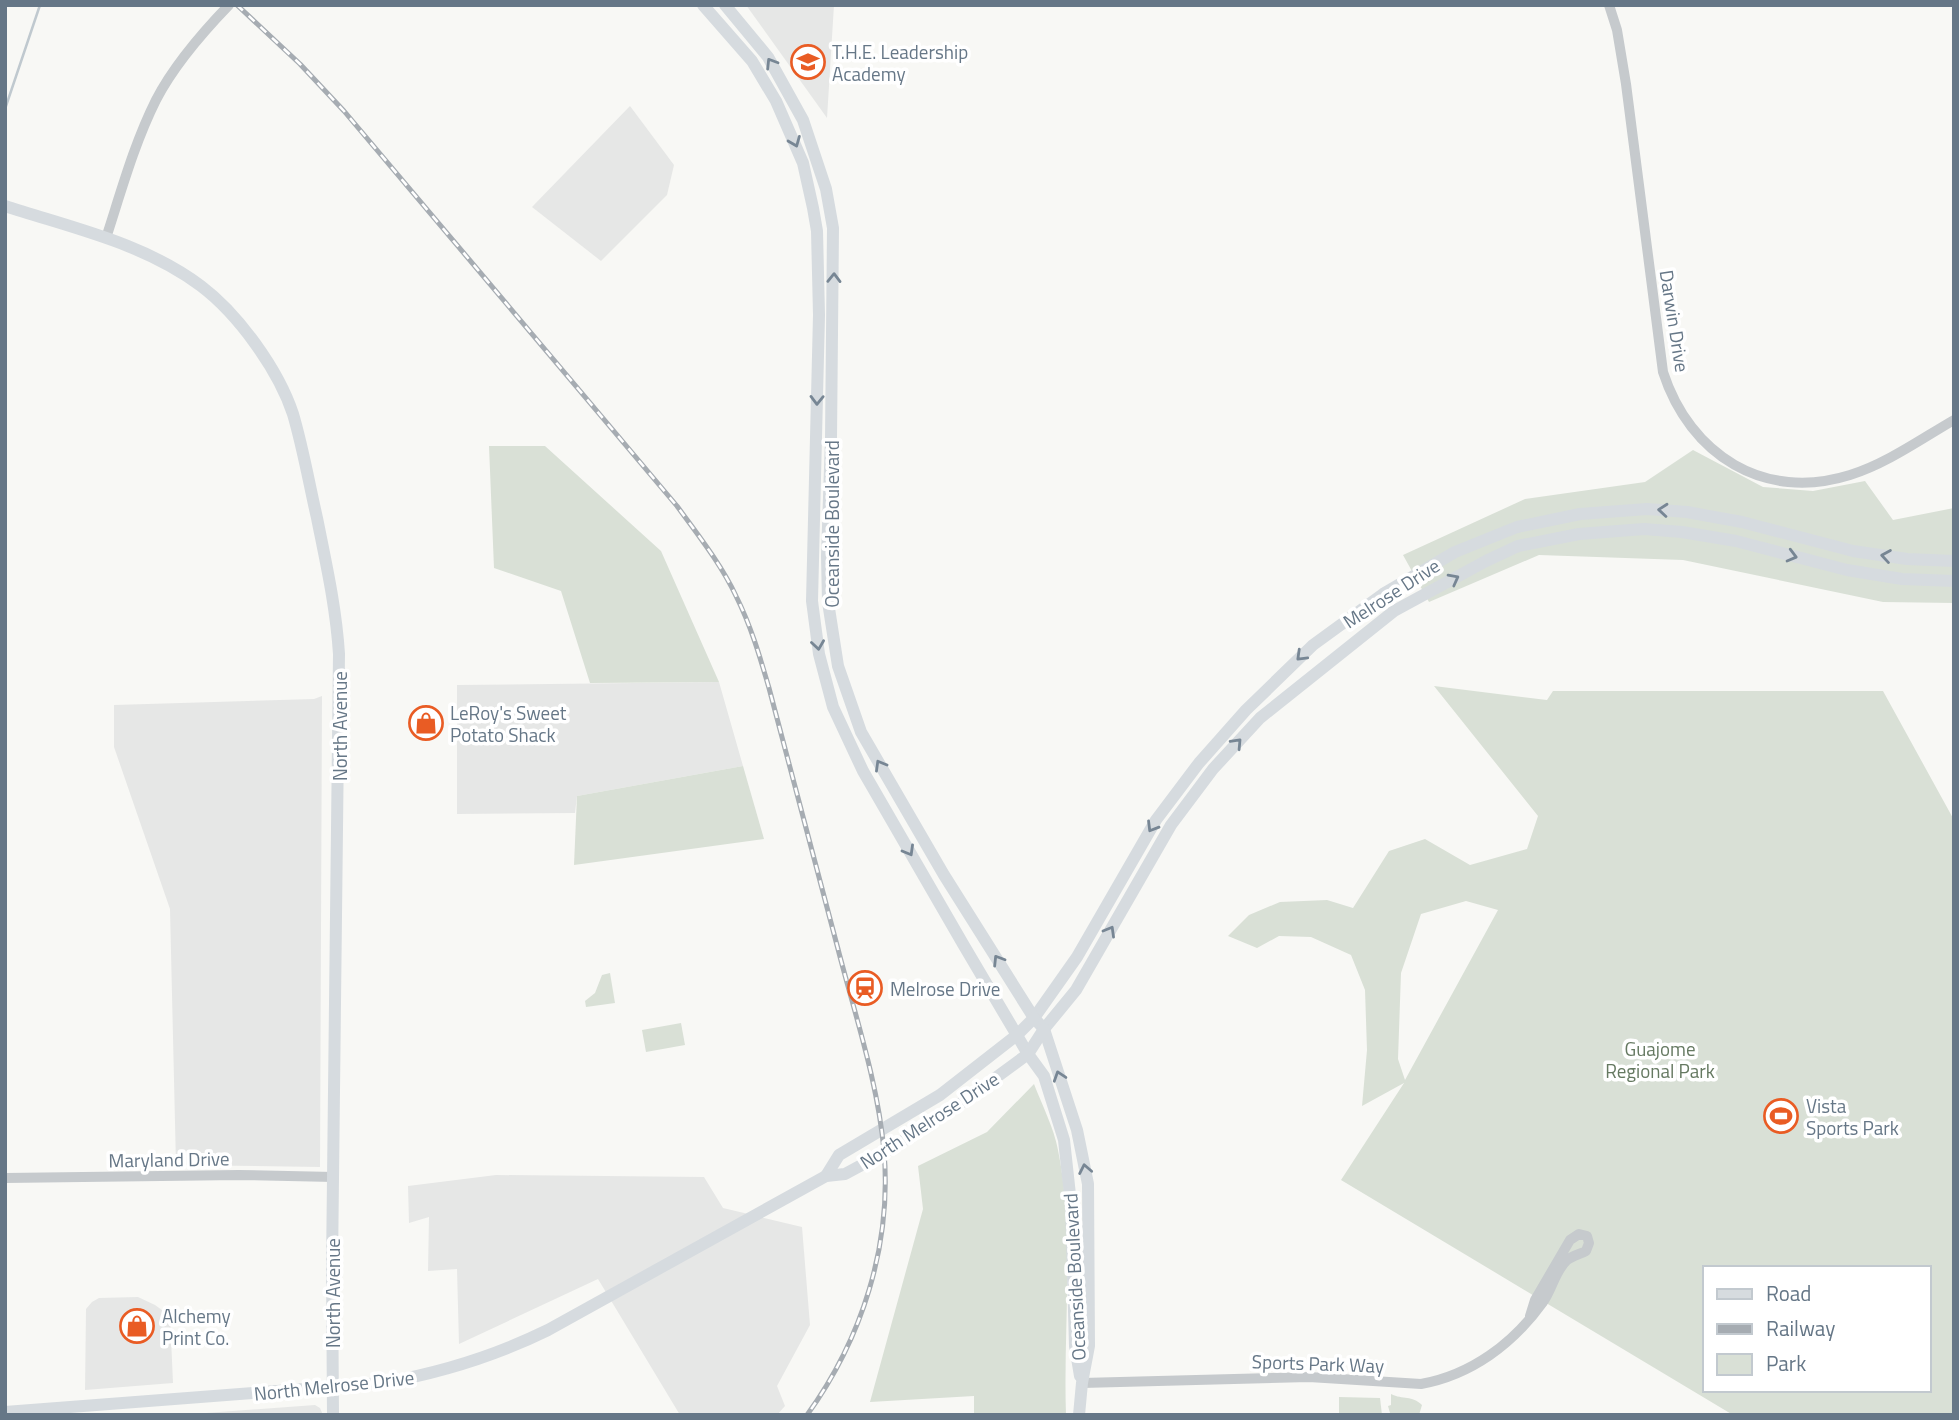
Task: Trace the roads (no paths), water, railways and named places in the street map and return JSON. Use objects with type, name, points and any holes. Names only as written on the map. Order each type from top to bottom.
[{"type":"main road","name":"Oceanside Boulevard","points":[[703,5],[752,61],[786,122],[805,174],[817,231],[819,315],[812,601],[819,654],[833,707],[850,745],[889,816],[1028,1054],[1044,1076],[1064,1140],[1072,1204],[1075,1346],[1082,1383]]},
{"type":"main road","name":"Oceanside Boulevard","points":[[725,5],[768,57],[803,120],[826,189],[833,233],[828,602],[838,666],[861,732],[944,875],[1034,1018],[1044,1029],[1077,1130],[1088,1184],[1089,1346],[1082,1383]]},
{"type":"main road","points":[[805,174],[817,187],[826,228],[833,233]]},
{"type":"main road","name":"North Avenue","points":[[5,206],[132,247],[163,262],[201,286],[230,313],[257,347],[292,411],[302,446],[336,608],[339,654],[333,1415]]},
{"type":"main road","name":"Melrose Drive","points":[[1017,1035],[1034,1018],[1077,957],[1156,820],[1199,763],[1247,710],[1312,645],[1383,594],[1455,552],[1517,527],[1580,514],[1647,509],[1687,512],[1742,522],[1853,551],[1907,559],[1954,561]]},
{"type":"main road","name":"Melrose Drive","points":[[1028,1054],[1044,1029],[1076,990],[1171,825],[1213,769],[1260,718],[1394,611],[1486,561],[1518,546],[1579,534],[1644,529],[1736,541],[1847,570],[1902,579],[1954,581]]},
{"type":"main road","points":[[889,816],[900,815],[903,818],[935,868],[944,875]]},
{"type":"main road","name":"North Melrose Drive","points":[[826,1176],[839,1155],[940,1095],[1017,1035]]},
{"type":"main road","name":"North Melrose Drive","points":[[5,1412],[382,1383],[428,1376],[512,1347],[548,1330],[826,1176],[845,1174],[884,1153],[953,1109],[1028,1054]]},
{"type":"main road","points":[[1079,1415],[1082,1383]]},
{"type":"street","points":[[106,238],[138,140],[157,98],[208,27],[229,5]]},
{"type":"street","name":"Darwin Drive","points":[[1609,5],[1617,30],[1626,84],[1662,372],[1678,410],[1689,426],[1708,447],[1735,465],[1767,478],[1797,483],[1828,480],[1870,467],[1954,420]]},
{"type":"street","name":"Maryland Drive","points":[[5,1178],[239,1175],[334,1177]]},
{"type":"street","name":"Sports Park Way","points":[[1082,1383],[1309,1377],[1421,1384],[1437,1381],[1463,1371],[1491,1355],[1514,1336],[1542,1302],[1568,1259],[1586,1251],[1590,1243],[1587,1236],[1579,1234],[1570,1240],[1535,1300],[1530,1316]]},
{"type":"waterway","points":[[5,109],[40,5]]},
{"type":"railway","points":[[237,5],[300,64],[344,111],[677,506],[709,550],[746,619],[769,688],[865,1049],[877,1100],[884,1151],[883,1221],[869,1290],[843,1355],[807,1415]]},
{"type":"place","name":"T.H.E. Leadership Academy","points":[[808,62]]},
{"type":"place","name":"LeRoy's Sweet Potato Shack","points":[[426,723]]},
{"type":"place","name":"Melrose Drive","points":[[865,988]]},
{"type":"place","name":"Vista Sports Park","points":[[1781,1116]]},
{"type":"place","name":"Alchemy Print Co.","points":[[137,1326]]},
{"type":"park label","name":"Guajome Regional Park","points":[[1660,1059]]}]
